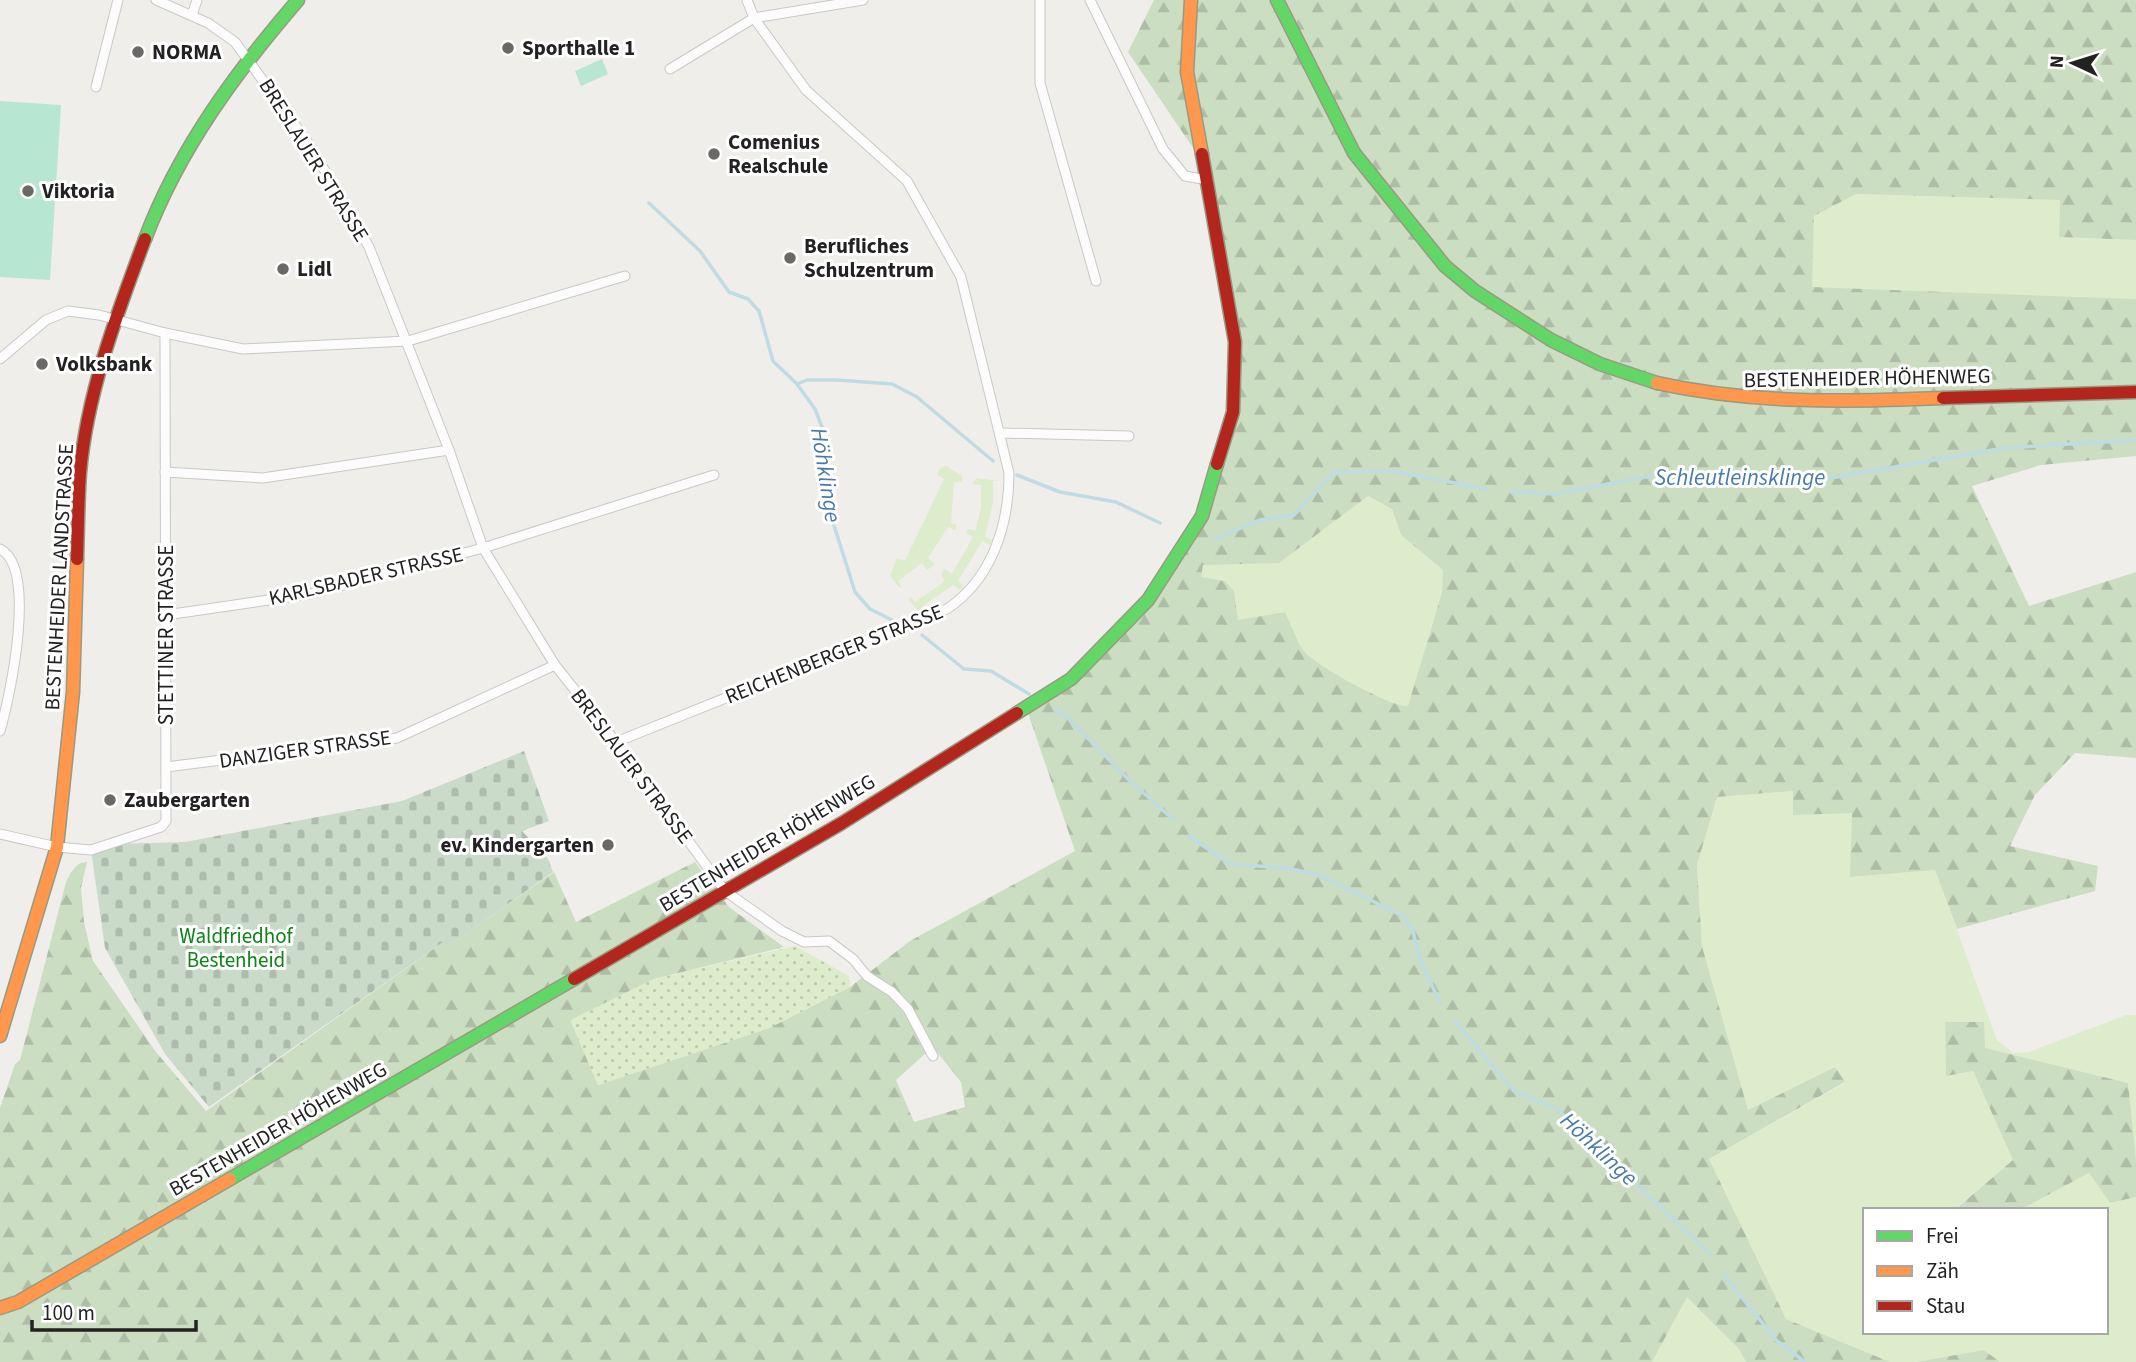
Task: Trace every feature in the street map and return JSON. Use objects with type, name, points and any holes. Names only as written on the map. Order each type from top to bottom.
[{"type":"street","points":[[96,87],[118,0]]},
{"type":"street","name":"BRESLAUER STRASSE","points":[[156,0],[222,31],[248,58],[311,147],[369,247],[408,341],[483,548],[555,665],[616,742],[725,891],[782,931],[804,942],[829,941],[853,959],[867,976],[892,992],[908,1009],[933,1056]]},
{"type":"street","points":[[192,15],[197,0]]},
{"type":"street","name":"BESTENHEIDER LANDSTRASSE","points":[[0,1035],[57,847],[73,692],[80,471],[96,384],[115,319],[152,221],[188,148],[248,58],[298,0]]},
{"type":"street","name":"REICHENBERGER STRASSE","points":[[616,742],[957,602],[998,548],[1009,491],[1009,473],[1001,433],[961,277],[907,181],[806,90],[754,18],[747,0]]},
{"type":"street","points":[[670,69],[754,18],[863,0]]},
{"type":"street","points":[[1040,0],[1040,83],[1096,281]]},
{"type":"street","points":[[1090,0],[1163,149],[1185,176],[1208,180]]},
{"type":"street","name":"BESTENHEIDER HÖHENWEG","points":[[0,1308],[18,1302],[842,824],[1071,679],[1148,600],[1202,516],[1233,412],[1235,342],[1208,180],[1186,72],[1191,0]]},
{"type":"street","name":"BESTENHEIDER HÖHENWEG","points":[[1277,0],[1354,153],[1438,260],[1451,274],[1530,330],[1588,360],[1668,387],[1730,398],[1783,402],[2136,391]]},
{"type":"street","points":[[0,359],[46,320],[57,314],[84,312],[243,349],[408,341],[625,276]]},
{"type":"street","name":"STETTINER STRASSE","points":[[57,847],[91,850],[161,827],[166,821],[165,333]]},
{"type":"street","points":[[1001,433],[1129,436]]},
{"type":"street","points":[[165,472],[263,478],[449,450]]},
{"type":"street","points":[[483,548],[714,475]]},
{"type":"street","name":"KARLSBADER STRASSE","points":[[166,615],[310,594],[483,548]]},
{"type":"street","points":[[0,549],[6,552],[17,571],[19,602],[15,660],[0,731]]},
{"type":"street","name":"DANZIGER STRASSE","points":[[166,767],[397,738],[555,665]]},
{"type":"street","points":[[0,834],[57,847]]},
{"type":"green space","points":[[1154,0],[2136,0],[2136,240],[2059,237],[2060,200],[1856,194],[1814,216],[1812,287],[2136,299],[2136,456],[2041,465],[1972,486],[2029,606],[2136,572],[2136,758],[2075,753],[2035,795],[2010,846],[2098,866],[2095,891],[1957,929],[1935,870],[1850,877],[1852,813],[1793,815],[1793,791],[1717,797],[1697,865],[1702,946],[1748,1110],[1835,1067],[1845,1082],[1709,1159],[1786,1319],[1890,1362],[1746,1362],[1739,1349],[1687,1297],[1652,1362],[0,1362],[0,1108],[15,1064],[20,1060],[66,882],[79,864],[87,862],[81,888],[84,922],[93,961],[156,1052],[206,1111],[443,942],[448,946],[554,872],[576,922],[695,862],[729,907],[784,947],[654,979],[571,1020],[598,1085],[769,1028],[850,987],[910,941],[1075,851],[1026,707],[1071,679],[1148,600],[1202,516],[1233,412],[1235,342],[1204,164],[1128,52]],"holes":[[[1368,496],[1392,509],[1401,535],[1443,570],[1442,592],[1408,706],[1371,693],[1311,657],[1301,647],[1285,612],[1238,620],[1234,591],[1225,581],[1201,577],[1203,565],[1279,563]],[[937,1052],[961,1082],[965,1107],[914,1122],[896,1080],[926,1053]]]},
{"type":"green space","points":[[602,59],[608,74],[581,86],[575,71]]},
{"type":"green space","name":"Viktoria","points":[[0,101],[61,105],[50,280],[0,277]]},
{"type":"green space","points":[[1856,194],[2060,200],[2059,237],[2136,240],[2136,299],[1811,287],[1814,216]]},
{"type":"green space","points":[[946,466],[962,476],[962,482],[954,482],[951,523],[957,525],[955,530],[948,527],[928,558],[935,564],[927,570],[922,563],[898,581],[902,588],[899,587],[890,576],[897,558],[905,561],[944,479],[937,474],[940,468]]},
{"type":"green space","points":[[976,478],[1000,481],[993,481],[993,503],[985,537],[992,540],[990,545],[982,541],[958,581],[964,586],[960,590],[953,585],[923,606],[926,613],[920,614],[909,600],[910,597],[915,602],[945,581],[941,574],[945,569],[952,574],[973,537],[966,533],[968,529],[976,530],[981,507],[981,485],[973,484]]},
{"type":"green space","points":[[1368,496],[1392,509],[1401,535],[1443,570],[1442,592],[1408,706],[1371,693],[1311,657],[1301,647],[1285,612],[1238,620],[1234,591],[1225,581],[1201,577],[1203,564],[1279,563]]},
{"type":"green space","name":"Waldfriedhof Bestenheid","points":[[524,751],[549,821],[522,831],[548,859],[553,872],[447,947],[443,942],[209,1107],[165,1054],[105,948],[91,850],[112,844],[185,842],[402,801]]},
{"type":"green space","points":[[1794,791],[1793,815],[1852,812],[1851,877],[1935,870],[1997,1040],[2013,1053],[2029,1052],[2126,1015],[2136,1015],[2136,1159],[2128,1083],[1984,1048],[1945,1023],[1946,1076],[1973,1071],[2013,1160],[1958,1206],[1959,1208],[1863,1208],[1863,1334],[2108,1334],[2108,1208],[2024,1208],[2089,1173],[2110,1203],[2136,1197],[2136,1362],[2000,1362],[1984,1350],[1916,1362],[1890,1362],[1786,1319],[1709,1159],[1845,1083],[1835,1067],[1748,1110],[1702,946],[1697,865],[1717,797]]},
{"type":"green space","points":[[795,946],[849,976],[850,987],[769,1028],[598,1085],[570,1020],[654,979]]},
{"type":"green space","points":[[1945,1022],[1984,1022],[1985,1048],[2128,1083],[2136,1159],[2136,1197],[2110,1203],[2089,1173],[2024,1208],[1959,1208],[2013,1160],[1973,1071],[1946,1076]]},
{"type":"green space","points":[[1687,1296],[1739,1349],[1746,1362],[1652,1362]]},
{"type":"green space","points":[[1984,1350],[2000,1362],[1916,1362]]},
{"type":"waterway","name":"Höhklinge","points":[[649,203],[700,251],[729,292],[748,299],[759,311],[773,361],[797,384],[815,409],[822,427],[817,451],[826,500],[855,592],[870,609],[894,621]]},
{"type":"waterway","name":"Schleutleinsklinge","points":[[797,384],[807,380],[892,384],[917,397],[993,461]]},
{"type":"waterway","name":"Schleutleinsklinge","points":[[1511,492],[1555,494],[1656,475],[1825,479],[2004,448],[2136,440]]},
{"type":"waterway","name":"Schleutleinsklinge","points":[[1215,539],[1260,520],[1294,515],[1334,472],[1392,471],[1486,489]]},
{"type":"waterway","name":"Schleutleinsklinge","points":[[1017,475],[1060,492],[1116,502],[1160,523]]},
{"type":"waterway","name":"Höhklinge","points":[[922,635],[964,669],[991,671],[1029,694]]},
{"type":"waterway","name":"Höhklinge","points":[[1055,710],[1067,717],[1129,780],[1174,820]]},
{"type":"waterway","name":"Höhklinge","points":[[1189,836],[1230,864],[1285,868],[1317,874],[1403,916],[1413,931],[1419,957],[1440,1003]]},
{"type":"waterway","name":"Höhklinge","points":[[1455,1021],[1514,1091],[1556,1108],[1710,1254]]},
{"type":"waterway","name":"Höhklinge","points":[[1723,1274],[1777,1341],[1805,1362]]},
{"type":"traffic: fast","points":[[145,239],[175,174],[211,113],[253,55],[298,0]]},
{"type":"traffic: fast","points":[[1277,0],[1354,153],[1445,266],[1475,291],[1551,340],[1600,364],[1657,383]]},
{"type":"traffic: fast","points":[[1017,713],[1071,679],[1148,600],[1202,516],[1217,464]]},
{"type":"traffic: fast","points":[[230,1179],[574,979]]},
{"type":"traffic: slow","points":[[1191,0],[1187,72],[1202,154]]},
{"type":"traffic: slow","points":[[1657,383],[1728,395],[1800,400],[1943,398]]},
{"type":"traffic: slow","points":[[0,1036],[57,847],[73,692],[77,559]]},
{"type":"traffic: slow","points":[[0,1308],[18,1302],[230,1179]]},
{"type":"traffic: jam","points":[[1202,154],[1235,342],[1233,412],[1217,464]]},
{"type":"traffic: jam","points":[[77,559],[80,473],[89,413],[114,325],[145,239]]},
{"type":"traffic: jam","points":[[1943,398],[2136,392]]},
{"type":"traffic: jam","points":[[574,979],[842,823],[1017,713]]},
{"type":"place","name":"Sporthalle 1","points":[[508,48]]},
{"type":"place","name":"NORMA","points":[[138,52]]},
{"type":"place","name":"Comenius Realschule","points":[[714,154]]},
{"type":"place","name":"Viktoria","points":[[28,191]]},
{"type":"place","name":"Berufliches Schulzentrum","points":[[790,258]]},
{"type":"place","name":"Lidl","points":[[283,269]]},
{"type":"place","name":"Volksbank","points":[[42,364]]},
{"type":"place","name":"Zaubergarten","points":[[110,800]]},
{"type":"place","name":"ev. Kindergarten","points":[[608,845]]}]
